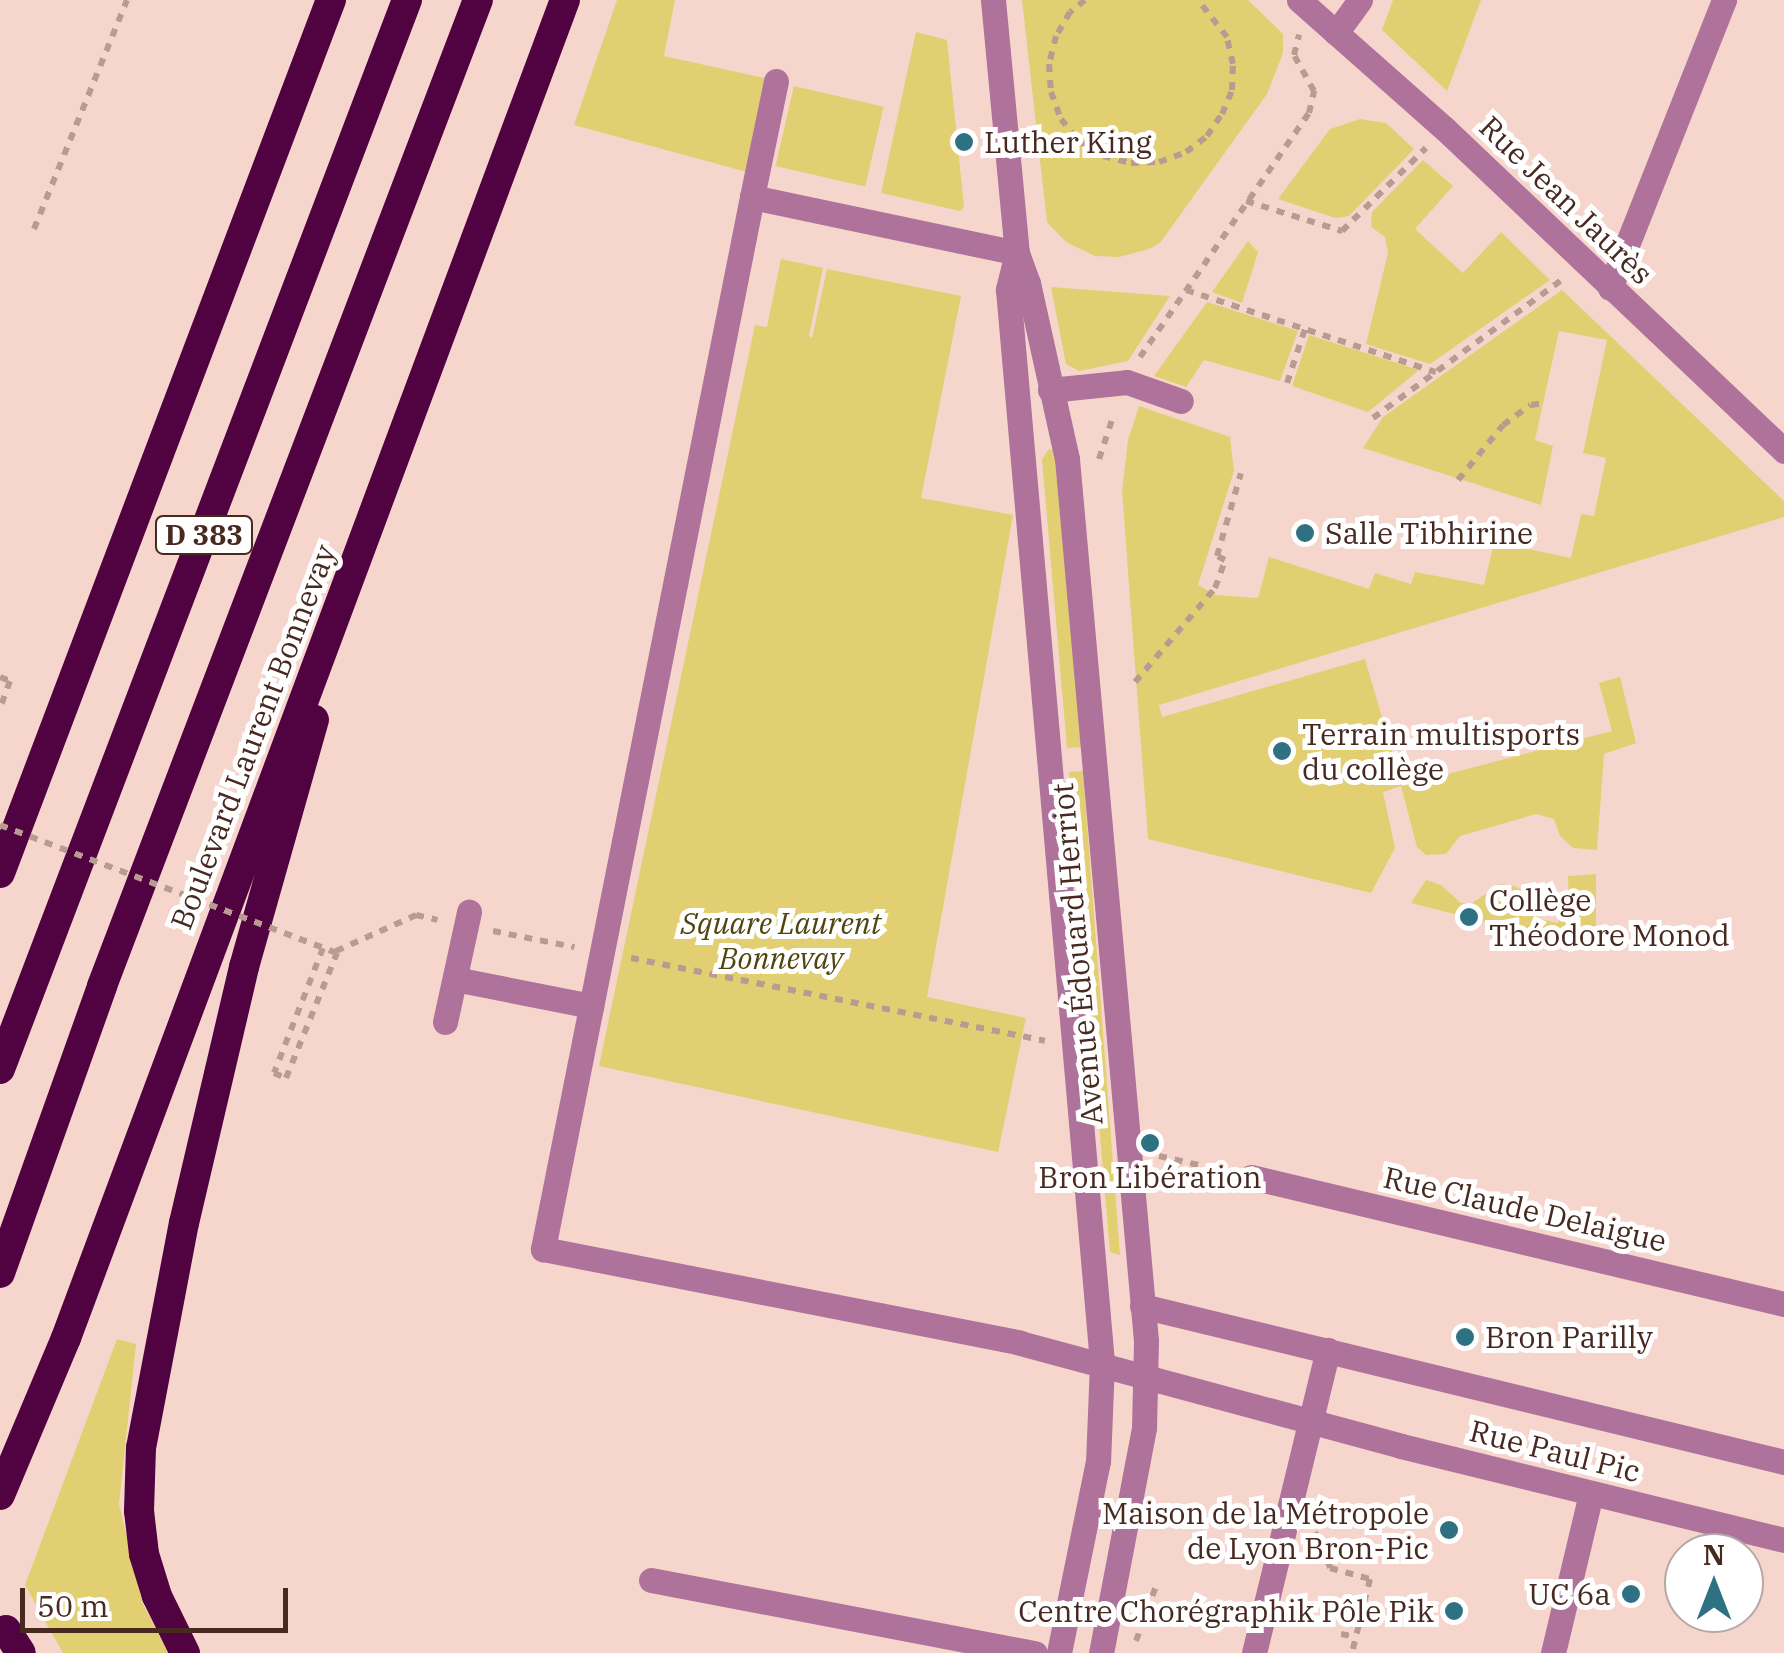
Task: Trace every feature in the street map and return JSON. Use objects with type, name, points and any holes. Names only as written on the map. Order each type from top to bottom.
[{"type":"highway","points":[[0,873],[331,0]]},
{"type":"highway","name":"D 383","points":[[0,1070],[407,0]]},
{"type":"highway","points":[[0,1273],[102,986],[478,0]]},
{"type":"highway","name":"Boulevard Laurent Bonnevay","points":[[0,1495],[66,1338],[565,0]]},
{"type":"highway","points":[[185,1653],[157,1596],[144,1554],[139,1511],[140,1448],[180,1241],[244,967],[302,771],[340,605]]},
{"type":"street","name":"Avenue Édouard Herriot","points":[[993,0],[1017,253],[1028,283],[1067,458],[1147,1377],[1144,1428],[1101,1653]]},
{"type":"street","points":[[1336,33],[1360,0]]},
{"type":"street","points":[[1610,288],[1724,0]]},
{"type":"street","name":"Rue Jean Jaurès","points":[[1306,6],[1445,129],[1784,452]]},
{"type":"street","points":[[456,978],[591,1006],[776,81]]},
{"type":"street","points":[[752,197],[1017,253]]},
{"type":"street","name":"Avenue Édouard Herriot","points":[[1017,253],[1008,290],[1102,1363],[1098,1461],[1059,1653]]},
{"type":"street","points":[[1050,390],[1127,382],[1181,401]]},
{"type":"street","points":[[445,1022],[456,978],[461,918]]},
{"type":"street","name":"Rue Paul Pic","points":[[591,1006],[543,1249],[1102,1363],[1312,1423],[1784,1540]]},
{"type":"street","name":"Rue Claude Delaigue","points":[[1250,1177],[1784,1304]]},
{"type":"street","name":"Rue Paul Pic","points":[[1142,1306],[1784,1462]]},
{"type":"street","points":[[1254,1653],[1328,1350]]},
{"type":"street","points":[[1552,1653],[1591,1493]]},
{"type":"street","points":[[651,1580],[1036,1653]]},
{"type":"path","points":[[34,229],[127,0]]},
{"type":"path","points":[[1084,0],[1070,12],[1056,36],[1048,64],[1051,92],[1061,118],[1079,140],[1103,156],[1131,163],[1159,162],[1186,152],[1207,136],[1232,90],[1233,64],[1226,38],[1198,0]]},
{"type":"path","points":[[1127,382],[1313,103],[1314,91],[1293,48],[1306,6]]},
{"type":"path","points":[[1246,201],[1342,230],[1445,129]]},
{"type":"path","points":[[1372,418],[1584,264]]},
{"type":"path","points":[[1186,290],[1436,372]]},
{"type":"path","points":[[1287,383],[1305,330]]},
{"type":"path","points":[[1458,480],[1503,426],[1530,405],[1544,404]]},
{"type":"path","points":[[1135,682],[1215,588],[1225,560],[1216,556],[1241,473]]},
{"type":"path","points":[[0,677],[10,681],[0,708]]},
{"type":"path","points":[[0,826],[337,952],[416,915],[461,918]]},
{"type":"path","points":[[490,930],[1045,1042]]},
{"type":"path","points":[[323,948],[274,1073],[286,1078],[337,952]]},
{"type":"path","points":[[1126,1148],[1250,1177]]},
{"type":"path","points":[[1318,1518],[1314,1533],[1330,1568],[1370,1578],[1352,1653]]},
{"type":"path","points":[[1126,1653],[1137,1640],[1156,1586]]},
{"type":"path","points":[[1340,1634],[1356,1637]]},
{"type":"green space","points":[[617,0],[675,0],[664,56],[769,79],[747,172],[574,125]]},
{"type":"green space","points":[[1022,0],[1248,0],[1283,34],[1283,53],[1267,94],[1160,243],[1149,249],[1119,257],[1095,256],[1066,242],[1047,222]]},
{"type":"green space","points":[[1393,0],[1481,0],[1447,91],[1382,30]]},
{"type":"green space","points":[[916,32],[947,40],[964,207],[960,211],[881,193]]},
{"type":"green space","points":[[794,86],[884,107],[865,187],[776,166]]},
{"type":"green space","points":[[1360,119],[1386,123],[1414,149],[1349,216],[1335,218],[1278,199],[1330,129]]},
{"type":"green space","points":[[1423,160],[1453,186],[1415,229],[1463,273],[1501,232],[1550,280],[1430,364],[1366,344],[1388,253],[1385,237],[1371,227],[1372,212]]},
{"type":"green space","points":[[1248,241],[1258,252],[1242,303],[1212,292]]},
{"type":"green space","name":"Square Laurent Bonnevay","points":[[781,259],[823,268],[809,336],[812,338],[827,269],[961,296],[921,498],[1013,515],[927,997],[1026,1018],[998,1152],[599,1066],[755,325],[767,327]]},
{"type":"green space","points":[[1051,287],[1170,296],[1128,361],[1079,371],[1066,364]]},
{"type":"green space","points":[[1562,290],[1784,501],[1784,517],[1159,705],[1162,717],[1365,659],[1402,786],[1612,731],[1599,683],[1620,677],[1636,743],[1604,754],[1597,850],[1573,848],[1560,836],[1554,819],[1536,814],[1460,836],[1446,854],[1426,855],[1417,847],[1401,786],[1383,792],[1395,848],[1371,893],[1148,839],[1122,491],[1128,440],[1139,406],[1230,437],[1234,471],[1198,585],[1216,595],[1258,598],[1269,557],[1369,589],[1375,573],[1411,584],[1415,572],[1484,585],[1494,542],[1571,558],[1581,514],[1594,516],[1606,458],[1583,453],[1607,340],[1559,331],[1535,440],[1553,446],[1541,505],[1363,448],[1383,417]]},
{"type":"green space","points":[[1207,302],[1298,331],[1280,381],[1204,360],[1186,387],[1154,376]]},
{"type":"green space","points":[[1309,335],[1419,370],[1368,412],[1292,386]]},
{"type":"green space","points":[[1049,449],[1054,450],[1082,747],[1067,748],[1042,459]]},
{"type":"green space","points":[[1083,771],[1120,1255],[1110,1252],[1069,772]]},
{"type":"green space","points":[[1596,874],[1596,950],[1411,903],[1426,880],[1441,885],[1461,903],[1472,903],[1500,884],[1526,892],[1537,918],[1557,923],[1569,910],[1568,876]]},
{"type":"green space","points":[[117,1339],[136,1344],[119,1504],[143,1604],[168,1653],[63,1653],[25,1585]]},
{"type":"place","name":"Luther King","points":[[964,142]]},
{"type":"place","name":"Salle Tibhirine","points":[[1305,533]]},
{"type":"place","name":"Terrain multisports du collège","points":[[1282,751]]},
{"type":"place","name":"Collège Théodore Monod","points":[[1469,917]]},
{"type":"place","name":"Bron Libération","points":[[1150,1143]]},
{"type":"place","name":"Bron Parilly","points":[[1465,1337]]},
{"type":"place","name":"Maison de la Métropole de Lyon Bron-Pic","points":[[1449,1530]]},
{"type":"place","name":"UC 6a","points":[[1631,1594]]},
{"type":"place","name":"Centre Chorégraphik Pôle Pik","points":[[1454,1611]]}]
